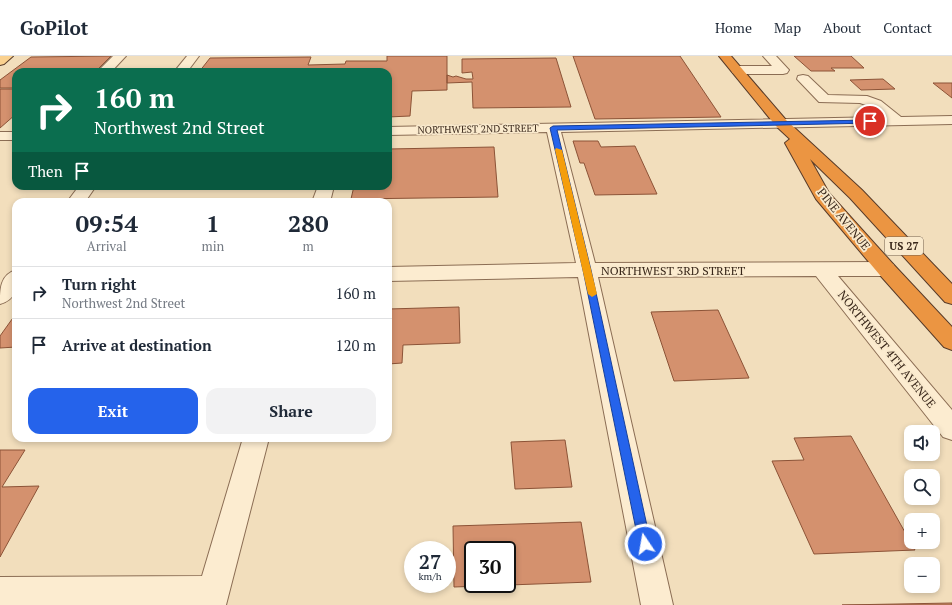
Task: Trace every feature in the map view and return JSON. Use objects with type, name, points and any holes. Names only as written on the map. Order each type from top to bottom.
[{"type":"highway","name":"PINE AVENUE","points":[[725,56],[781,123],[856,194],[952,297]]},
{"type":"highway","name":"PINE AVENUE","points":[[781,123],[822,195],[886,269],[952,341]]},
{"type":"main road","points":[[0,61],[6,56]]},
{"type":"street","points":[[108,68],[120,56]]},
{"type":"street","points":[[183,68],[193,56]]},
{"type":"street","points":[[737,70],[783,70],[769,56]]},
{"type":"street","points":[[804,79],[824,99],[862,100],[876,104],[897,121]]},
{"type":"street","name":"NORTHWEST 2ND STREET","points":[[392,130],[952,120]]},
{"type":"street","points":[[553,128],[587,270],[657,605]]},
{"type":"street","points":[[0,136],[12,136]]},
{"type":"street","name":"NORTHWEST 4TH AVENUE","points":[[821,269],[952,429]]},
{"type":"street","name":"NORTHWEST 3RD STREET","points":[[392,274],[587,270],[886,269]]},
{"type":"street","points":[[0,297],[12,278]]},
{"type":"street","points":[[0,593],[212,598],[255,442]]},
{"type":"building","points":[[111,56],[99,68],[16,68],[31,57]]},
{"type":"building","points":[[387,56],[447,56],[447,90],[412,91],[410,116],[392,117],[392,68],[202,68],[210,58],[311,57],[308,65],[345,64],[346,61],[387,61]]},
{"type":"building","points":[[573,56],[680,56],[721,117],[595,119]]},
{"type":"building","points":[[794,56],[851,56],[864,68],[831,68],[835,71],[811,71]]},
{"type":"building","points":[[556,58],[571,107],[473,108],[472,82],[447,83],[447,75],[473,79],[472,72],[462,73],[462,59]]},
{"type":"building","points":[[12,71],[12,88],[0,88],[0,80]]},
{"type":"building","points":[[883,79],[895,89],[861,90],[850,80]]},
{"type":"building","points":[[933,83],[952,83],[952,98]]},
{"type":"building","points":[[0,89],[12,89],[12,118],[0,128]]},
{"type":"building","points":[[573,141],[598,141],[601,147],[635,146],[657,194],[595,195],[584,163],[580,163]]},
{"type":"building","points":[[494,147],[498,197],[351,198],[353,190],[392,190],[392,149]]},
{"type":"building","points":[[459,307],[460,343],[403,345],[402,363],[392,364],[392,309]]},
{"type":"building","points":[[718,310],[749,378],[674,381],[651,312]]},
{"type":"building","points":[[12,319],[12,347],[0,348],[0,336]]},
{"type":"building","points":[[851,436],[904,530],[904,549],[915,550],[814,554],[772,461],[804,460],[794,438]]},
{"type":"building","points":[[565,440],[572,487],[515,489],[511,442]]},
{"type":"building","points":[[0,450],[25,450],[2,487],[39,486],[0,557]]},
{"type":"building","points":[[581,522],[591,582],[516,585],[516,541],[464,541],[464,587],[456,587],[456,541],[453,541],[453,526]]},
{"type":"building","points":[[952,603],[952,605],[842,605]]},
{"type":"slow traffic","points":[[558,150],[592,294]]},
{"type":"route","points":[[645,544],[587,270],[553,128],[870,121]]}]
